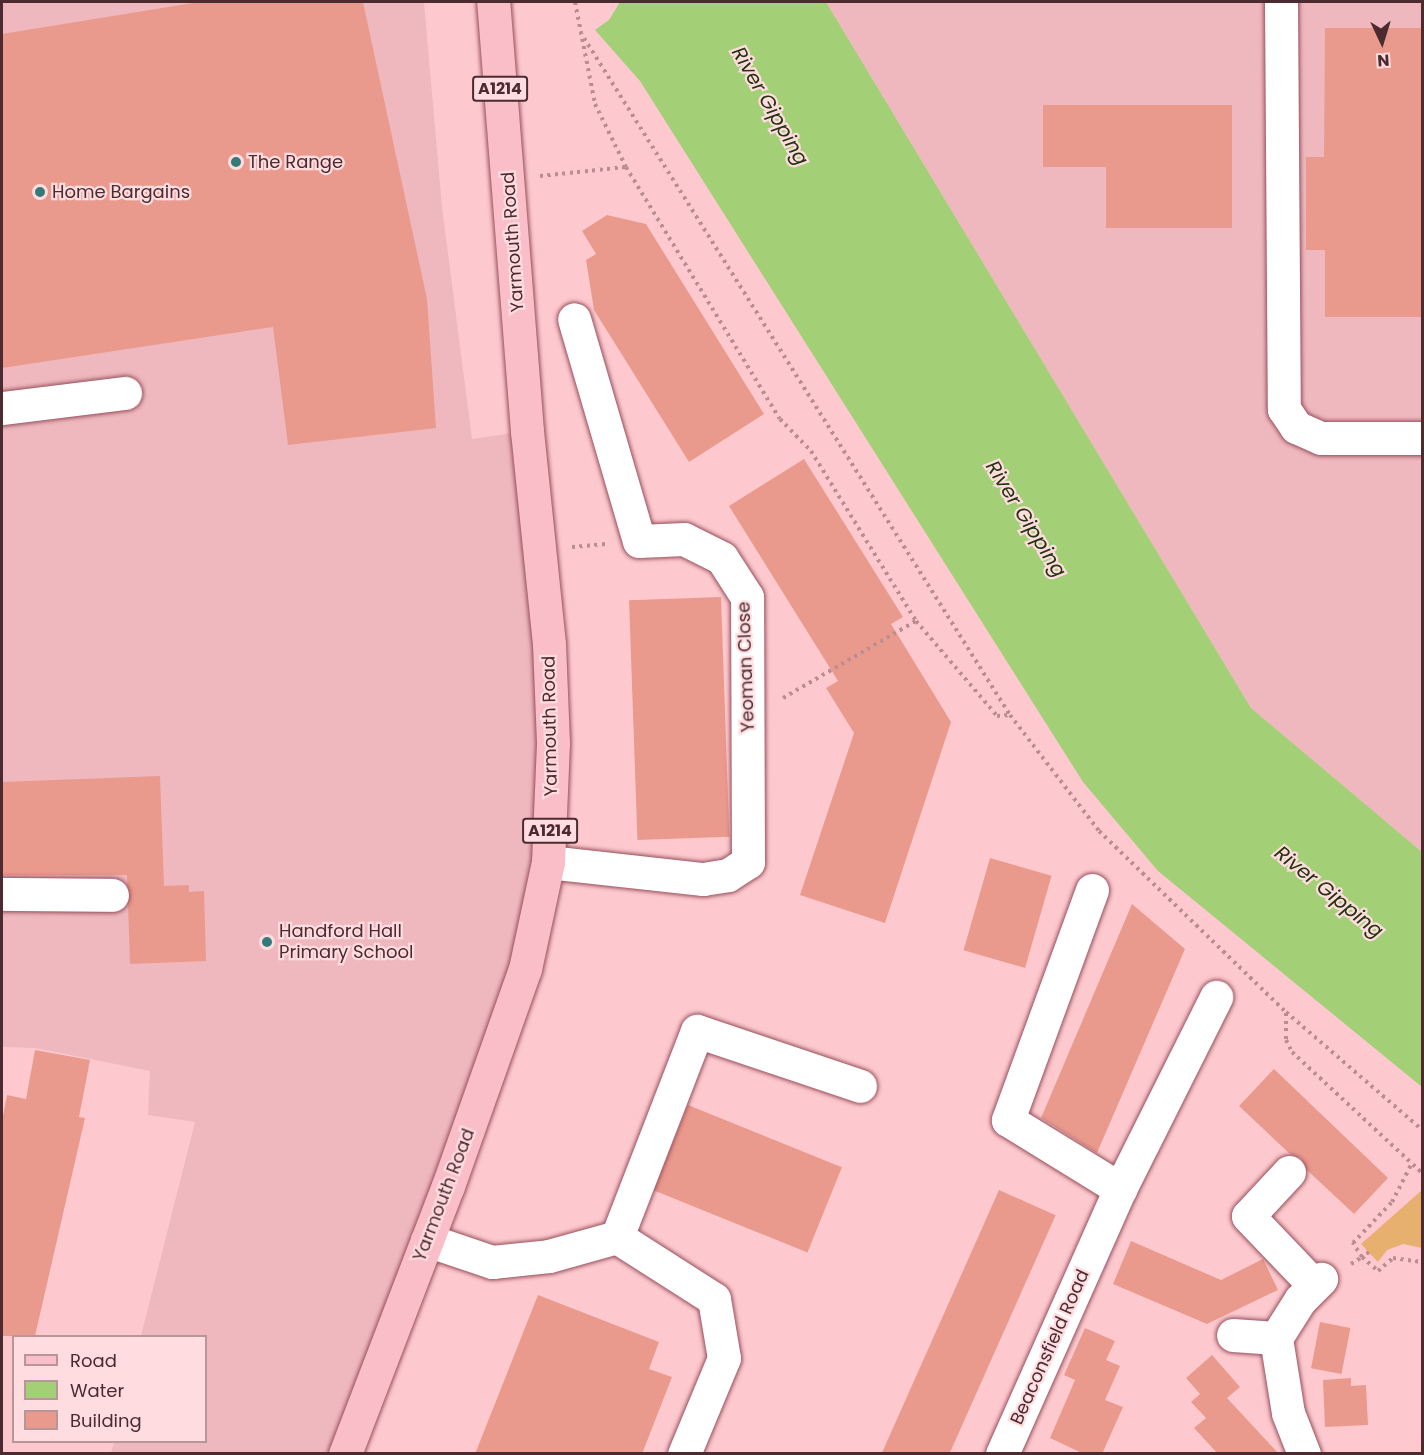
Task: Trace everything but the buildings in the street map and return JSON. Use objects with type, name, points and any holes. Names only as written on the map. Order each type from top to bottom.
[{"type":"main road","name":"Yarmouth Road","points":[[345,1454],[427,1240],[525,969],[548,862],[553,743],[549,644],[527,431],[493,2]]},
{"type":"street","points":[[1281,2],[1284,409],[1296,427],[1321,438],[1422,438]]},
{"type":"street","name":"Yeoman Close","points":[[548,862],[703,879],[728,875],[748,862],[747,597],[722,558],[684,539],[639,541],[574,319]]},
{"type":"street","points":[[2,408],[125,393]]},
{"type":"street","points":[[1092,890],[1008,1120],[1120,1189]]},
{"type":"street","points":[[2,894],[112,895]]},
{"type":"street","name":"Beaconsfield Road","points":[[1002,1454],[1120,1189],[1216,997]]},
{"type":"street","points":[[617,1237],[697,1031],[860,1086]]},
{"type":"street","points":[[1288,1172],[1248,1216],[1318,1282],[1276,1338],[1288,1413],[1304,1454]]},
{"type":"street","points":[[427,1240],[492,1262],[549,1256],[617,1237],[714,1299],[724,1358],[684,1454]]},
{"type":"street","points":[[1233,1335],[1276,1338]]},
{"type":"path","points":[[575,2],[584,38],[595,104],[626,167],[780,419],[811,451],[916,621],[997,716],[1010,715]]},
{"type":"path","points":[[584,38],[1010,715],[1099,831],[1286,1012],[1422,1130]]},
{"type":"path","points":[[530,177],[626,167]]},
{"type":"path","points":[[749,719],[916,621]]},
{"type":"path","points":[[1286,1012],[1286,1040],[1292,1052],[1410,1165],[1422,1173]]},
{"type":"path","points":[[1410,1165],[1392,1202],[1353,1243],[1362,1257],[1378,1271],[1393,1258],[1422,1262]]},
{"type":"path","points":[[1318,1282],[1369,1252]]},
{"type":"shaded area","name":"Handford Hall Primary School","points":[[2,2],[424,2],[442,207],[472,439],[527,431],[548,862],[345,1453],[111,1453],[114,1443],[207,1443],[207,1335],[141,1335],[195,1122],[148,1115],[150,1071],[35,1048],[2,1047]]},
{"type":"shaded area","points":[[826,2],[1422,2],[1422,852],[1251,708]]},
{"type":"shaded area","points":[[1422,1190],[1422,1248],[1403,1244],[1387,1250],[1378,1262],[1361,1244]]},
{"type":"water","name":"River Gipping","points":[[620,2],[826,2],[1251,708],[1422,852],[1422,1087],[1158,871],[1083,782],[640,81],[595,30],[609,20]]},
{"type":"place","name":"The Range","points":[[236,162]]},
{"type":"place","name":"Home Bargains","points":[[40,192]]},
{"type":"place","name":"Handford Hall Primary School","points":[[267,942]]}]
